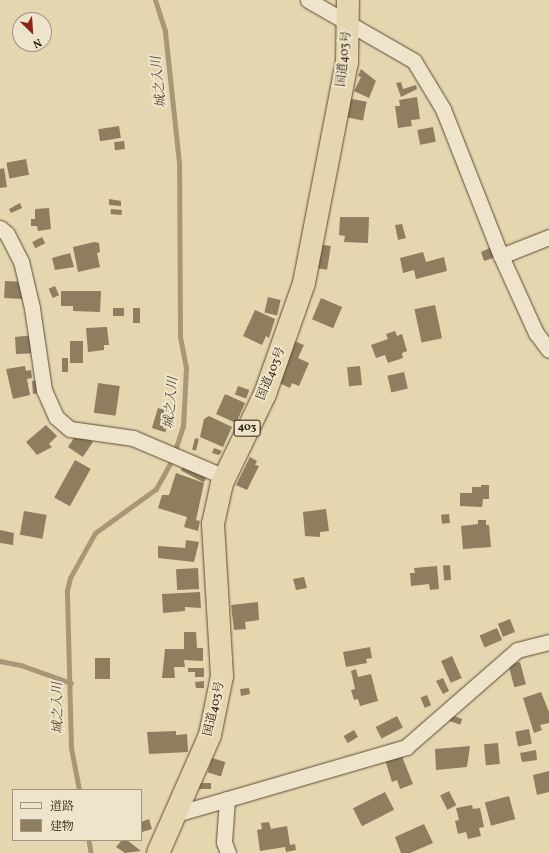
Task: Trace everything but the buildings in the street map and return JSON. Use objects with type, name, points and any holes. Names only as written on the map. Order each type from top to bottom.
[{"type":"highway","name":"国道403号","points":[[158,853],[210,735],[222,676],[214,524],[225,477],[266,394],[304,282],[347,62],[348,0]]},
{"type":"street","points":[[308,0],[414,61],[443,109],[501,256],[536,333],[549,350]]},
{"type":"street","points":[[0,228],[21,261],[32,308],[44,390],[56,416],[70,429],[133,438],[225,477]]},
{"type":"street","points":[[501,256],[549,237]]},
{"type":"street","points":[[176,814],[406,747],[516,650],[549,642]]},
{"type":"street","points":[[227,799],[224,842],[228,853]]},
{"type":"waterway","name":"城之入川","points":[[79,789],[71,748],[67,591],[70,578],[95,533],[156,489],[172,460],[183,427],[186,368],[180,337],[179,163],[165,31],[155,0]]},
{"type":"waterway","points":[[0,661],[21,665],[71,683]]},
{"type":"waterway","name":"城之入川","points":[[89,841],[91,853]]}]
